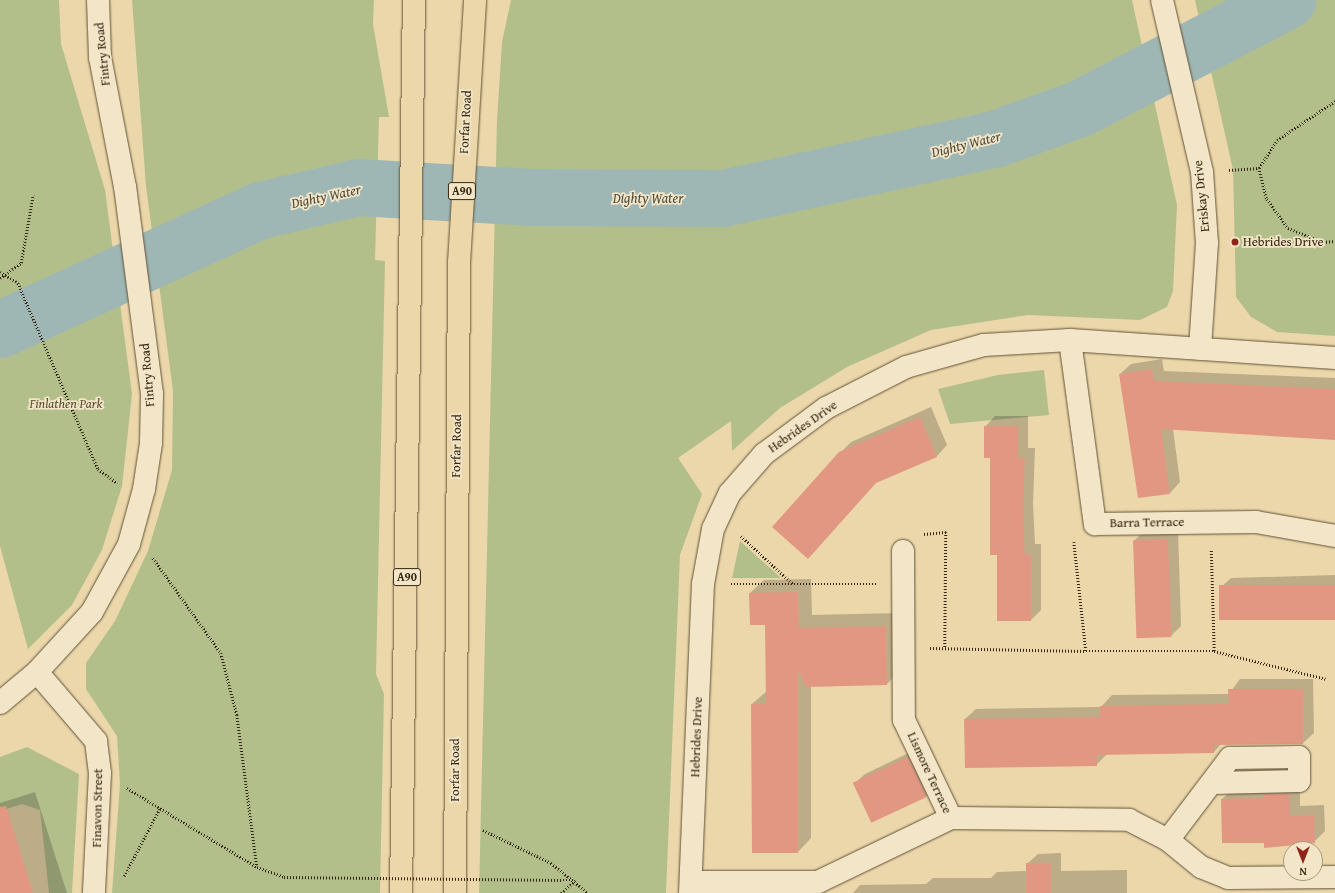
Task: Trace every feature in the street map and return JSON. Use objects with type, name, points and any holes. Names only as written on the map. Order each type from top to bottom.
[{"type":"highway","name":"A90","points":[[401,893],[408,261],[414,0]]},
{"type":"highway","name":"Forfar Road","points":[[454,893],[459,263],[465,119],[475,0]]},
{"type":"street","name":"Fintry Road","points":[[0,703],[37,672],[92,612],[129,544],[144,489],[151,443],[152,394],[125,187],[100,57],[98,0]]},
{"type":"street","name":"Eriskay Drive","points":[[1162,1],[1202,172],[1207,243],[1200,349]]},
{"type":"street","name":"Hebrides Drive","points":[[691,888],[702,584],[713,529],[730,493],[764,454],[826,408],[906,367],[984,345],[1070,340],[1335,358]]},
{"type":"street","name":"Barra Terrace","points":[[1070,340],[1095,524],[1210,521],[1256,522],[1335,536]]},
{"type":"street","name":"Lismore Terrace","points":[[691,888],[818,882],[951,818],[904,720],[903,551]]},
{"type":"street","name":"Finavon Street","points":[[37,672],[96,741],[100,773],[94,893]]},
{"type":"street","points":[[1168,840],[1213,783]]},
{"type":"street","points":[[951,818],[1105,818],[1142,825],[1168,840],[1201,866],[1228,878],[1335,877]]},
{"type":"path","points":[[1335,101],[1277,140],[1259,168],[1267,199],[1288,228],[1323,242],[1335,241]]},
{"type":"path","points":[[1202,172],[1259,168]]},
{"type":"path","points":[[0,278],[21,263],[33,194]]},
{"type":"path","points":[[0,272],[18,283],[98,469],[122,486]]},
{"type":"path","points":[[1210,521],[1214,651]]},
{"type":"path","points":[[1086,651],[1074,541],[1095,524]]},
{"type":"path","points":[[713,529],[744,537],[793,584]]},
{"type":"path","points":[[903,551],[922,534],[946,532],[945,648]]},
{"type":"path","points":[[148,551],[221,653],[237,715],[257,867]]},
{"type":"path","points":[[702,584],[903,584]]},
{"type":"path","points":[[904,647],[1086,651],[1214,651],[1326,679]]},
{"type":"path","points":[[120,784],[257,867],[284,877],[576,880]]},
{"type":"path","points":[[122,880],[160,808]]},
{"type":"path","points":[[503,840],[576,880],[588,893]]},
{"type":"path","points":[[561,893],[576,880]]},
{"type":"green space","name":"Finlathen Park","points":[[0,0],[59,0],[61,44],[105,190],[132,394],[122,486],[102,550],[72,605],[28,649],[0,546]]},
{"type":"green space","points":[[132,0],[374,0],[373,24],[389,117],[379,117],[375,260],[385,261],[376,674],[384,694],[380,893],[112,893],[120,784],[117,736],[86,689],[86,663],[115,621],[148,551],[172,470],[173,391],[146,186]]},
{"type":"green space","points":[[511,0],[1132,0],[1177,205],[1173,291],[1167,307],[1140,320],[1028,315],[931,330],[847,367],[780,408],[732,451],[731,421],[678,458],[702,494],[680,555],[666,893],[479,893],[497,120],[502,42]]},
{"type":"green space","points":[[1195,0],[1335,0],[1335,336],[1277,332],[1251,317],[1236,297],[1233,170]]},
{"type":"green space","points":[[1044,370],[1049,415],[950,424],[938,389],[998,375]]},
{"type":"green space","points":[[740,541],[781,578],[732,578]]},
{"type":"green space","points":[[27,747],[79,774],[72,893],[49,893],[40,810],[22,804],[0,811],[0,757]]},
{"type":"building","points":[[1152,369],[1154,381],[1335,389],[1335,440],[1161,429],[1170,494],[1138,498],[1119,374]]},
{"type":"building","points":[[920,417],[937,457],[876,483],[808,559],[772,527],[839,452]]},
{"type":"building","points":[[984,426],[1018,426],[1018,458],[1025,458],[1023,515],[1025,555],[1031,555],[1031,621],[997,621],[997,555],[990,555],[990,458],[984,458]]},
{"type":"building","points":[[1168,539],[1171,637],[1136,638],[1133,540]]},
{"type":"building","points":[[1219,585],[1335,585],[1335,620],[1219,620]]},
{"type":"building","points":[[798,592],[799,628],[886,626],[887,685],[806,687],[798,669],[798,853],[752,853],[751,704],[766,704],[765,625],[750,625],[749,593]]},
{"type":"building","points":[[1228,689],[1303,689],[1303,744],[1214,745],[1214,753],[1097,755],[1097,766],[965,768],[964,719],[1100,717],[1100,706],[1229,704]]},
{"type":"building","points":[[908,757],[927,797],[871,823],[853,783]]},
{"type":"building","points":[[1264,794],[1289,794],[1290,816],[1314,815],[1315,841],[1283,841],[1283,846],[1264,848],[1264,843],[1222,843],[1221,799],[1264,798]]},
{"type":"building","points":[[6,806],[33,893],[0,893],[0,807]]},
{"type":"building","points":[[1026,863],[1051,863],[1051,893],[1026,893]]},
{"type":"waterway","name":"Dighty Water","points":[[0,329],[260,210],[358,187],[530,197],[723,198],[994,139],[1078,109],[1287,0]]},
{"type":"place","name":"Hebrides Drive","points":[[1235,242]]}]
